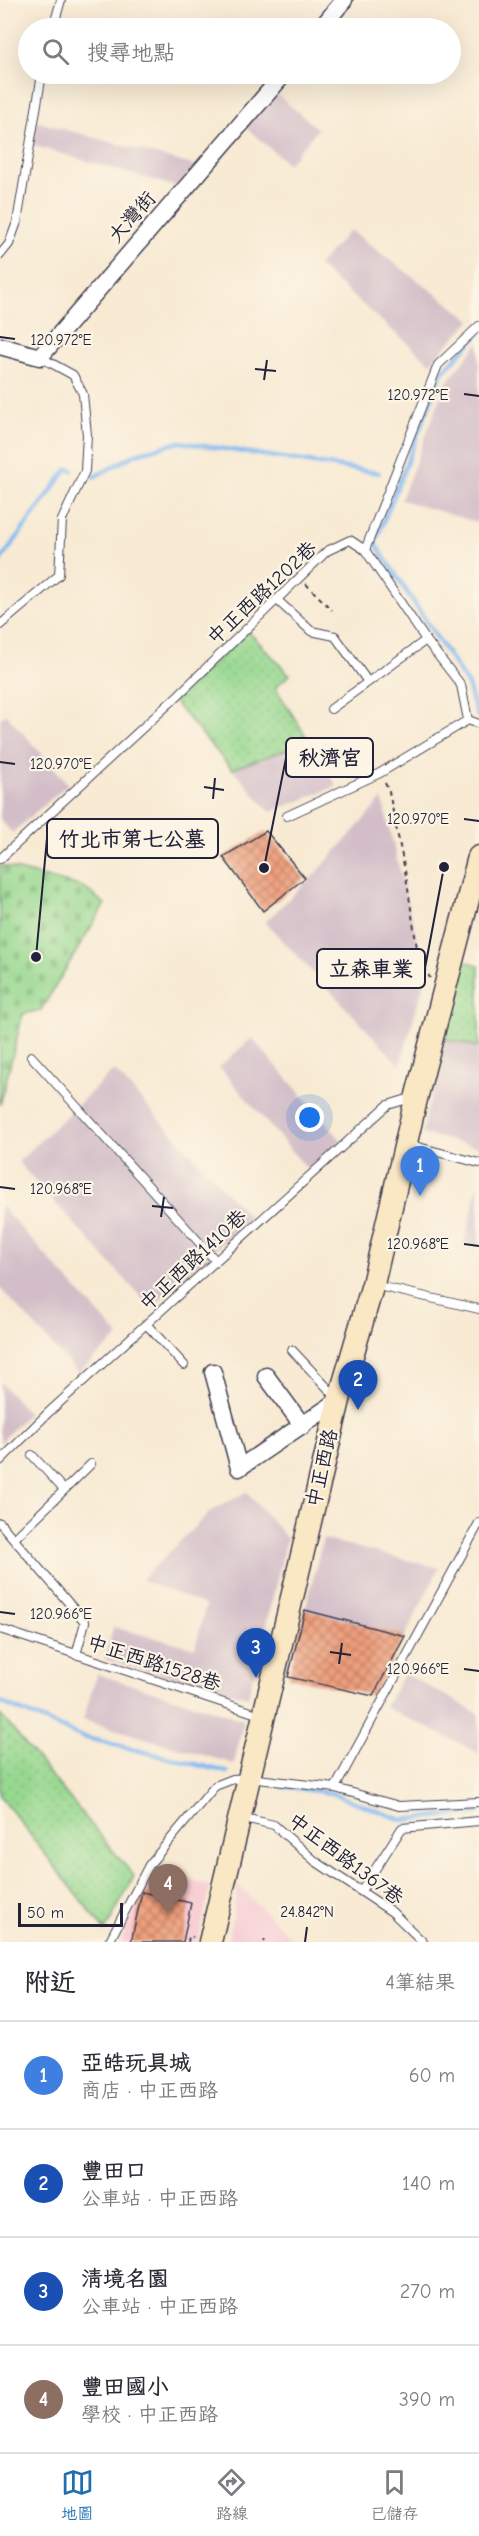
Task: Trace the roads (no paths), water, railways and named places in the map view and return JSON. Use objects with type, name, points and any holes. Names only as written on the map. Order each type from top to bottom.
[{"type":"main road","name":"中正西路","points":[[210,1942],[339,1400],[373,1284],[417,1095],[445,996],[479,857]]},
{"type":"street","points":[[329,18],[344,0]]},
{"type":"street","name":"大灣街","points":[[40,357],[275,84]]},
{"type":"street","points":[[0,346],[40,357]]},
{"type":"street","points":[[213,1372],[239,1468],[339,1400]]},
{"type":"street","points":[[266,1376],[303,1426]]},
{"type":"lane","points":[[56,18],[61,0]]},
{"type":"lane","points":[[0,255],[9,244],[16,222],[40,84]]},
{"type":"lane","points":[[468,720],[461,685],[426,640],[365,550],[438,364],[479,326]]},
{"type":"lane","points":[[0,625],[59,575],[62,520],[85,471],[87,435],[83,394],[74,375],[40,357]]},
{"type":"lane","name":"中正西路1202巷","points":[[0,859],[173,700],[327,551],[350,540],[365,550]]},
{"type":"lane","points":[[278,600],[311,631],[335,636],[368,682]]},
{"type":"lane","points":[[331,709],[426,640]]},
{"type":"lane","points":[[468,720],[479,724]]},
{"type":"lane","points":[[287,816],[380,773],[468,720]]},
{"type":"lane","points":[[31,1056],[216,1262]]},
{"type":"lane","name":"中正西路1410巷","points":[[0,1461],[49,1412],[388,1105],[417,1095]]},
{"type":"lane","points":[[406,1144],[479,1163]]},
{"type":"lane","points":[[373,1284],[479,1309]]},
{"type":"lane","points":[[147,1325],[184,1365]]},
{"type":"lane","points":[[292,1350],[339,1400]]},
{"type":"lane","points":[[32,1455],[64,1490]]},
{"type":"lane","points":[[14,1539],[91,1464]]},
{"type":"lane","points":[[0,1523],[85,1622],[76,1655]]},
{"type":"lane","points":[[335,1788],[479,1523]]},
{"type":"lane","name":"中正西路1528巷","points":[[0,1629],[263,1716]]},
{"type":"lane","points":[[109,1942],[149,1865],[215,1786],[233,1779],[249,1778],[335,1788],[399,1806],[479,1802]]},
{"type":"lane","name":"中正西路1367巷","points":[[240,1817],[274,1825],[315,1861],[392,1912],[423,1942]]},
{"type":"lane","points":[[361,1892],[402,1828],[479,1821]]},
{"type":"waterway","points":[[477,716],[468,685],[375,543],[442,373],[479,333]]},
{"type":"waterway","points":[[94,477],[136,454],[180,442],[379,473]]},
{"type":"waterway","points":[[0,561],[67,469],[72,470]]},
{"type":"waterway","points":[[0,1702],[83,1737],[227,1772]]},
{"type":"waterway","points":[[281,1786],[331,1793],[402,1820],[479,1812]]},
{"type":"place","name":"立森車業","points":[[444,867]]},
{"type":"place","name":"秋濟宮","points":[[264,868]]},
{"type":"place","name":"竹北市第七公墓","points":[[36,957]]},
{"type":"place","name":"亞皓玩具城","points":[[420,1196]]},
{"type":"place","name":"豐田口","points":[[358,1410]]},
{"type":"place","name":"清境名園","points":[[256,1678]]},
{"type":"place","name":"豐田國小","points":[[168,1914]]}]
